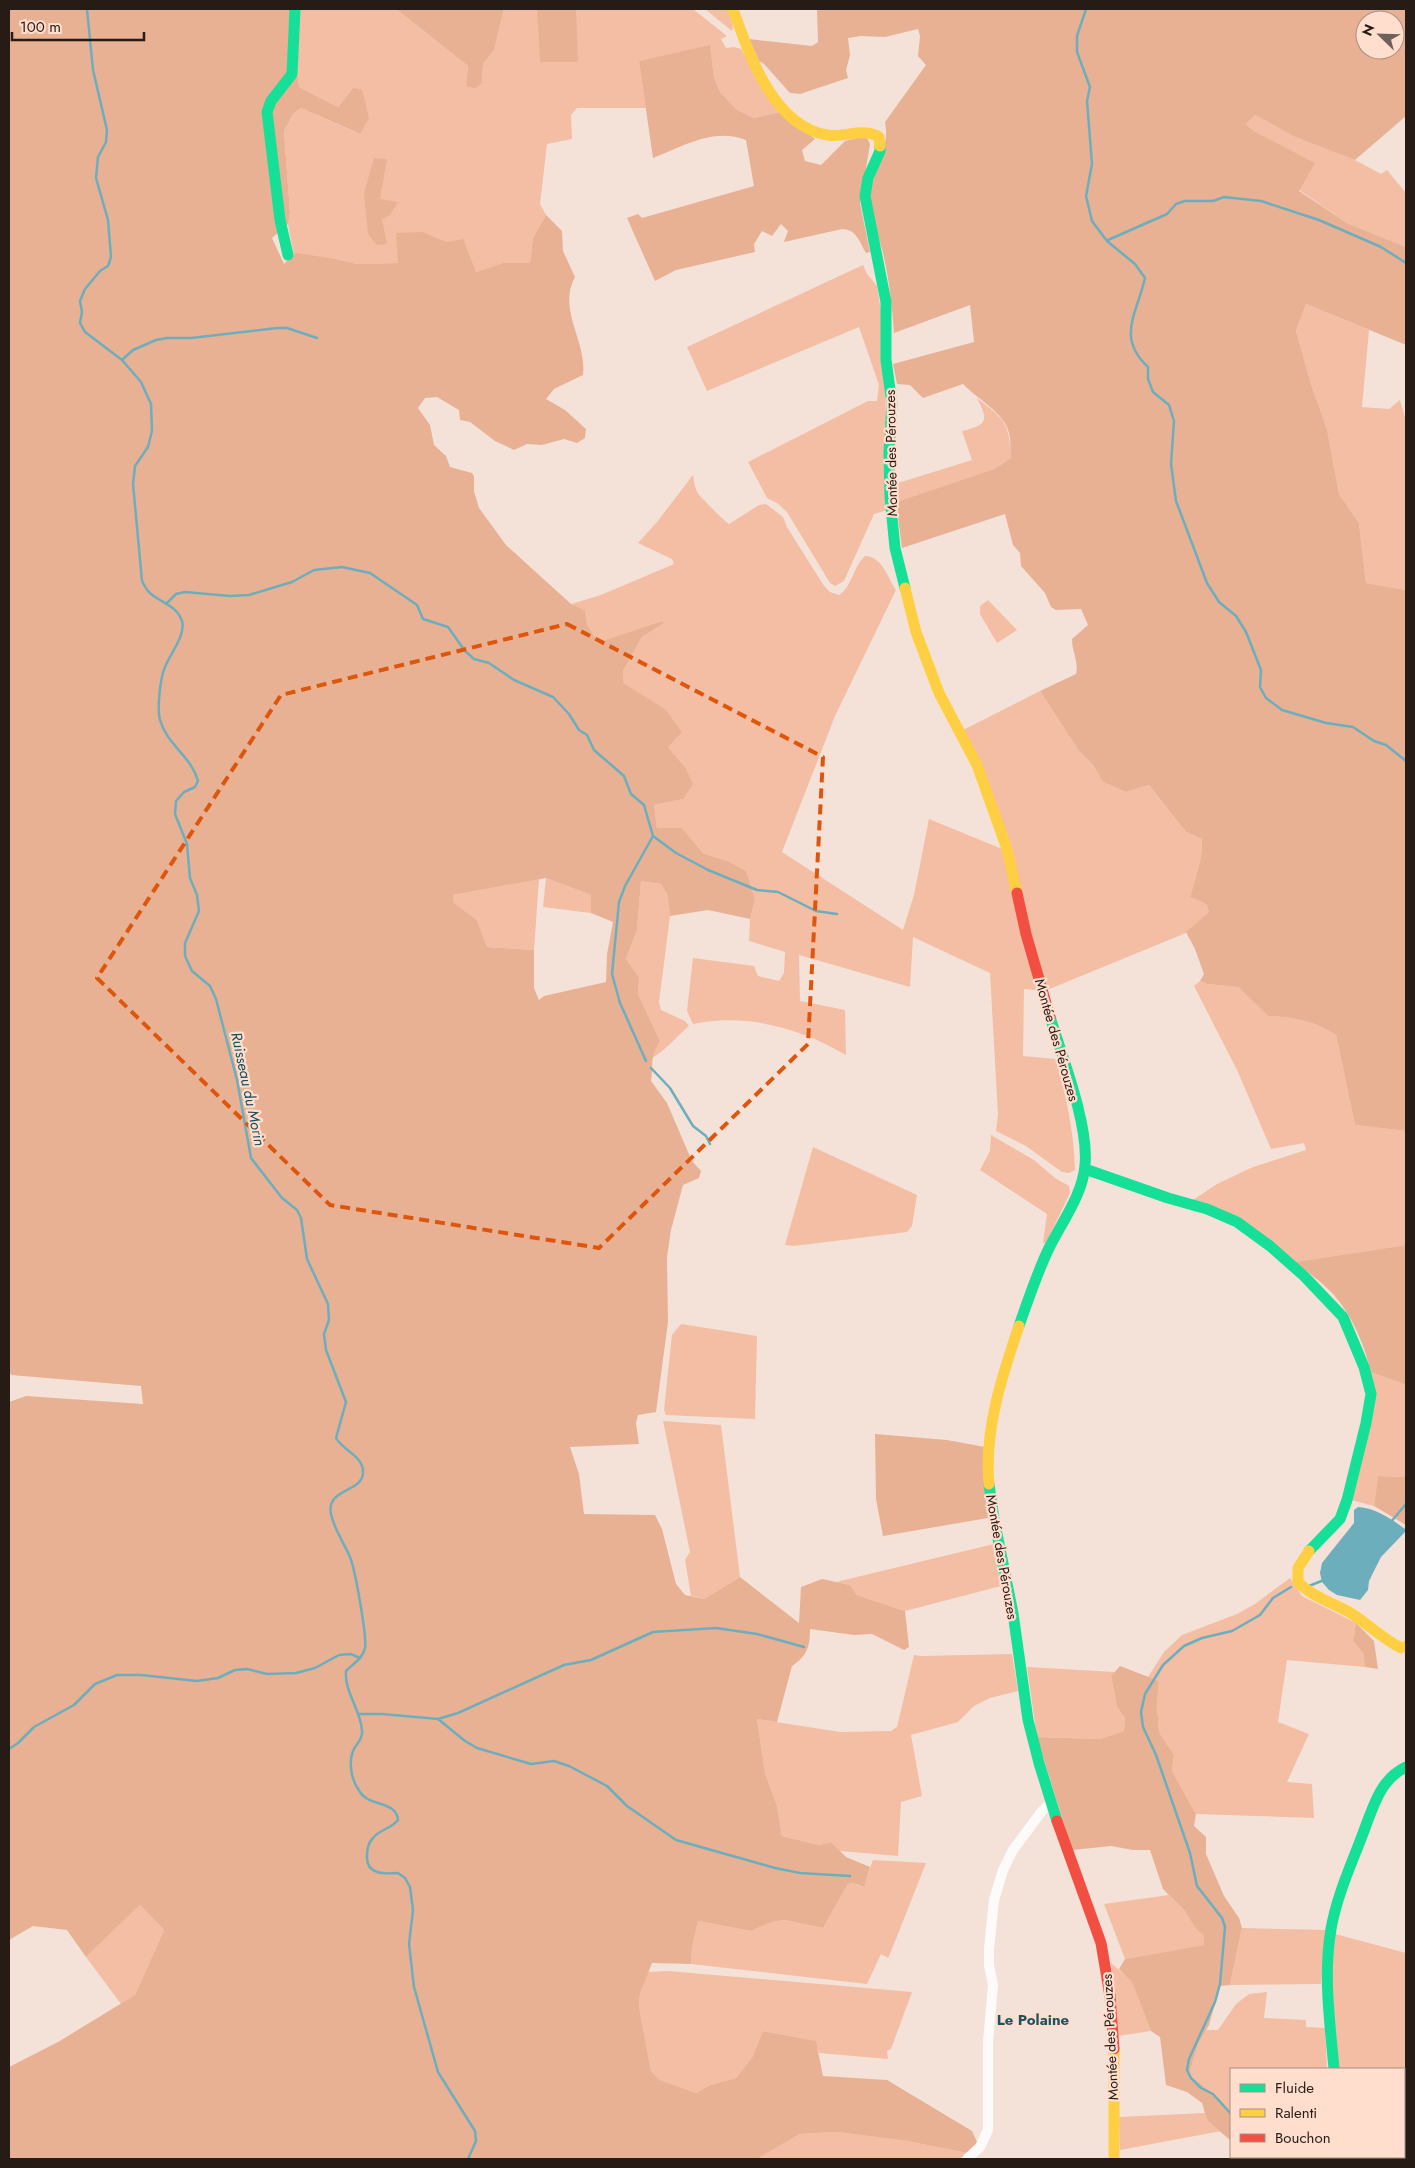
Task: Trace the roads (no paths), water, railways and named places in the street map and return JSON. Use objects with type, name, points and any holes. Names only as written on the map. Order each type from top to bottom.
[{"type":"street","points":[[288,255],[280,220],[267,112],[271,101],[292,74],[295,9]]},
{"type":"street","name":"Montée des Pérouzes","points":[[733,9],[745,45],[770,92],[785,112],[802,126],[816,134],[835,136],[868,131],[874,132],[879,137],[880,151],[868,178],[865,196],[886,302],[886,360],[892,404],[888,452],[895,548],[916,632],[938,693],[977,765],[1007,849],[1026,934],[1078,1111],[1085,1154],[1085,1169],[1045,1258],[1008,1358],[989,1443],[990,1500],[996,1536],[1010,1595],[1032,1736],[1051,1803],[1101,1943],[1106,1963],[1112,2033],[1114,2159]]},
{"type":"street","points":[[1085,1169],[1168,1198],[1207,1209],[1237,1222],[1270,1246],[1304,1276],[1343,1317],[1364,1367],[1370,1394],[1366,1423],[1347,1500],[1340,1519],[1305,1556],[1298,1568],[1298,1582],[1307,1593],[1346,1610],[1386,1641],[1401,1648],[1406,1646]]},
{"type":"street","points":[[1334,2068],[1328,1969],[1335,1909],[1347,1872],[1378,1796],[1392,1776],[1406,1767]]},
{"type":"street","points":[[967,2159],[980,2148],[988,2130],[988,2042],[993,1985],[989,1965],[989,1950],[994,1900],[1003,1870],[1012,1850],[1042,1811],[1051,1803]]},
{"type":"water","points":[[1358,1507],[1377,1512],[1405,1529],[1405,1532],[1381,1557],[1369,1581],[1368,1590],[1360,1600],[1337,1595],[1329,1590],[1322,1582],[1320,1573],[1322,1563],[1354,1523],[1354,1510]]},
{"type":"waterway","name":"Ruisseau du Morin","points":[[87,9],[93,70],[107,130],[106,142],[98,157],[96,178],[108,220],[111,257],[108,266],[100,271],[85,289],[80,301],[82,312],[80,323],[85,332],[122,360],[141,382],[151,404],[152,431],[148,447],[135,466],[133,484],[142,581],[150,593],[173,608],[182,621],[183,626],[180,638],[163,672],[159,715],[163,729],[191,765],[198,781],[195,787],[184,792],[176,801],[175,814],[187,844],[190,878],[197,895],[199,911],[185,943],[185,956],[192,971],[210,986],[216,999],[237,1080],[251,1158],[282,1198],[297,1210],[301,1218],[307,1259],[328,1304],[329,1320],[324,1334],[326,1350],[346,1402],[336,1438],[339,1443],[357,1458],[363,1473],[357,1484],[334,1499],[331,1506],[334,1525],[352,1564],[360,1602],[365,1641],[362,1655],[346,1671],[346,1679],[359,1716],[362,1731],[352,1756],[352,1773],[357,1788],[364,1797],[392,1809],[398,1820],[376,1835],[370,1842],[367,1851],[368,1862],[370,1867],[377,1872],[398,1873],[405,1878],[410,1887],[413,1910],[409,1944],[414,1987],[438,2072],[475,2131],[476,2141],[468,2159]]},
{"type":"waterway","points":[[1086,9],[1077,36],[1077,52],[1090,87],[1087,101],[1092,164],[1086,196],[1092,221],[1107,241],[1135,264],[1145,278],[1132,325],[1133,346],[1138,356],[1148,367],[1148,379],[1153,392],[1169,405],[1174,421],[1171,464],[1176,501],[1207,583],[1219,602],[1236,616],[1246,632],[1261,670],[1260,687],[1266,698],[1282,710],[1326,723],[1353,727],[1374,741],[1386,745],[1406,761]]},
{"type":"waterway","points":[[1108,240],[1167,214],[1176,204],[1185,201],[1213,201],[1224,197],[1261,201],[1319,220],[1381,247],[1406,263]]},
{"type":"waterway","points":[[122,360],[133,350],[156,340],[167,338],[191,338],[277,328],[287,328],[317,338]]},
{"type":"waterway","points":[[167,603],[176,594],[185,592],[230,596],[249,595],[292,582],[314,570],[342,567],[370,573],[417,605],[423,619],[448,627],[465,651],[474,659],[489,663],[514,680],[553,697],[569,714],[579,730],[587,735],[594,750],[624,776],[631,794],[644,805],[653,836],[676,853],[708,870],[757,890],[778,892],[816,911],[837,914]]},
{"type":"waterway","points":[[646,1061],[620,1003],[612,974],[619,902],[625,886],[653,836]]},
{"type":"waterway","points":[[651,1068],[670,1088],[693,1126],[706,1136],[710,1144]]},
{"type":"waterway","points":[[1390,1523],[1406,1504]]},
{"type":"waterway","points":[[1309,1586],[1324,1580]]},
{"type":"waterway","points":[[1230,2113],[1213,2094],[1201,2088],[1191,2078],[1187,2070],[1189,2059],[1215,2002],[1220,1984],[1225,1927],[1222,1918],[1197,1886],[1190,1853],[1156,1755],[1143,1727],[1141,1712],[1145,1694],[1163,1665],[1184,1646],[1202,1638],[1232,1631],[1260,1615],[1273,1598],[1291,1587]]},
{"type":"waterway","points":[[359,1714],[438,1719],[458,1713],[564,1665],[591,1660],[653,1632],[716,1628],[757,1634],[804,1647]]},
{"type":"waterway","points":[[9,1749],[34,1727],[74,1705],[95,1684],[117,1675],[141,1675],[197,1681],[218,1678],[235,1670],[247,1669],[267,1674],[296,1673],[315,1668],[339,1655],[351,1654],[360,1658]]},
{"type":"waterway","points":[[438,1719],[465,1741],[477,1748],[531,1764],[554,1761],[569,1766],[607,1786],[627,1806],[676,1840],[775,1868],[800,1873],[850,1876]]},
{"type":"district","name":"Le Polaine","points":[[1033,2020]]}]
